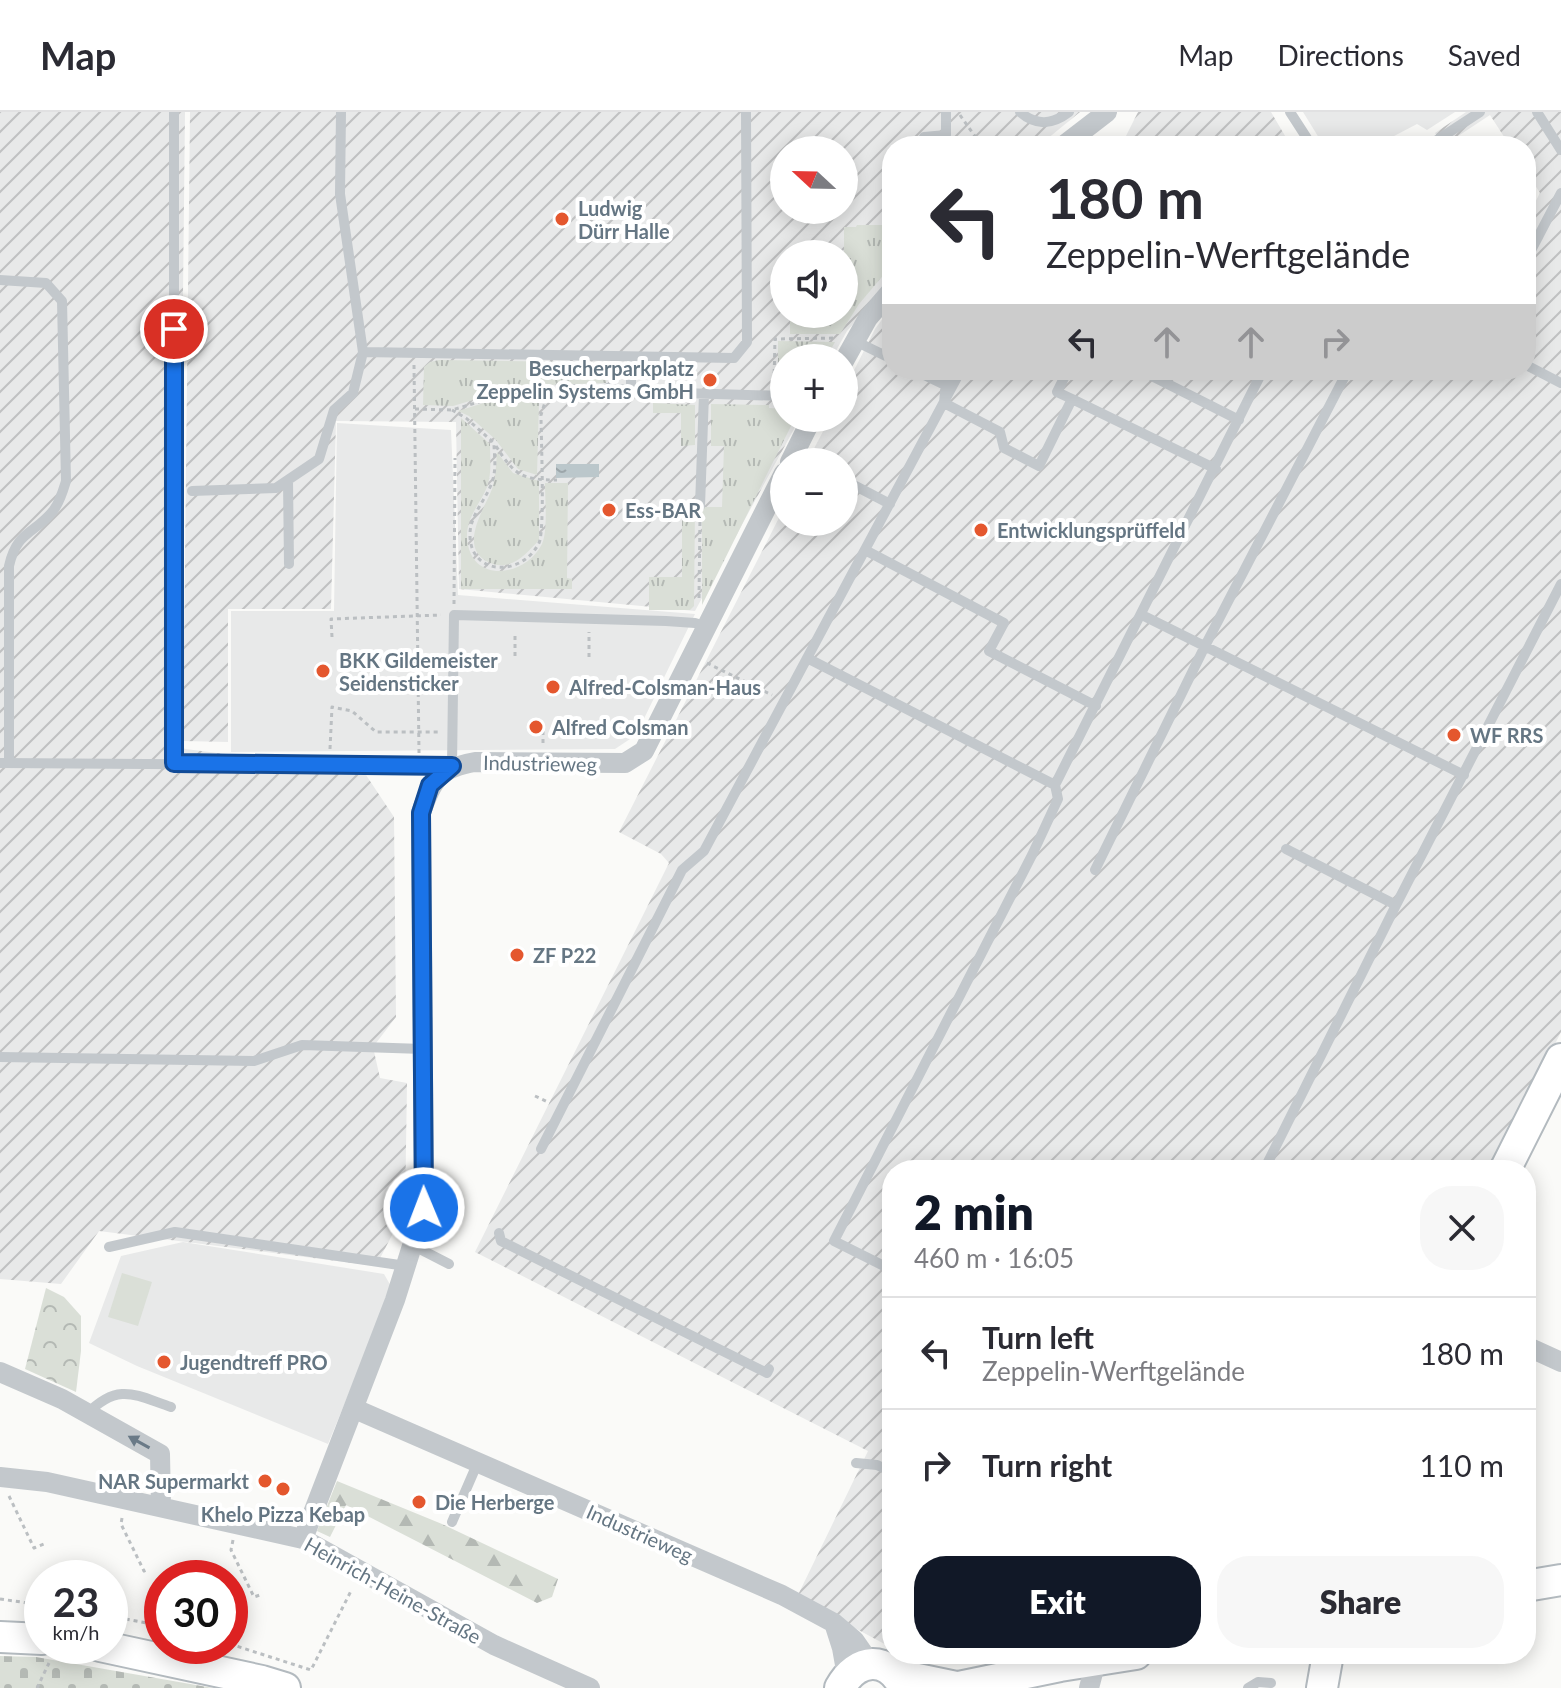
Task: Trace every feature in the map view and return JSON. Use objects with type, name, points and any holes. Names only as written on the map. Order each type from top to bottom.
[{"type":"main road","points":[[1510,1160],[1561,1059]]},
{"type":"main road","points":[[1529,1160],[1561,1096]]},
{"type":"main road","points":[[1536,1584],[1561,1580]]},
{"type":"main road","points":[[0,1637],[24,1644]]},
{"type":"main road","points":[[128,1652],[285,1688]]},
{"type":"main road","points":[[1322,1688],[1326,1664]]},
{"type":"main road","points":[[852,1676],[886,1666],[901,1682],[955,1688],[1094,1668]]},
{"type":"street","points":[[1078,136],[1107,112]]},
{"type":"street","points":[[846,344],[847,339],[882,302]]},
{"type":"street","name":"Industrieweg","points":[[452,766],[475,762],[625,763],[644,751],[770,501]]},
{"type":"street","points":[[303,1539],[355,1409],[424,1208],[421,813],[430,785],[452,766]]},
{"type":"street","points":[[1536,1351],[1561,1362]]},
{"type":"street","points":[[0,1372],[160,1454],[161,1507]]},
{"type":"street","name":"Industrieweg","points":[[355,1409],[782,1595],[834,1623],[854,1640],[852,1676]]},
{"type":"street","name":"Heinrich-Heine-Straße","points":[[0,1477],[47,1482],[303,1539],[494,1645],[590,1688]]},
{"type":"lane","points":[[174,112],[174,763]]},
{"type":"lane","points":[[192,491],[276,488],[319,459],[334,410],[353,393],[363,352],[340,194],[341,112]]},
{"type":"lane","points":[[363,352],[734,358],[747,342],[746,112]]},
{"type":"lane","points":[[935,136],[946,135],[946,112]]},
{"type":"lane","points":[[1020,112],[1043,124],[1056,122],[1069,112]]},
{"type":"lane","points":[[1290,112],[1306,136]]},
{"type":"lane","points":[[1442,136],[1480,112]]},
{"type":"lane","points":[[1537,112],[1561,150]]},
{"type":"lane","points":[[1536,241],[1561,193]]},
{"type":"lane","points":[[0,280],[46,283],[62,301],[66,466],[66,481],[54,510],[23,536],[13,549],[9,566],[4,763],[452,766],[454,615],[695,623],[708,627]]},
{"type":"lane","points":[[847,339],[882,355]]},
{"type":"lane","points":[[631,357],[631,390]]},
{"type":"lane","points":[[1536,370],[1561,383]]},
{"type":"lane","points":[[935,380],[945,385]]},
{"type":"lane","points":[[944,403],[946,380]]},
{"type":"lane","points":[[541,1149],[682,870],[704,851],[956,380]]},
{"type":"lane","points":[[1063,380],[1057,392],[1216,469]]},
{"type":"lane","points":[[1160,380],[1239,420]]},
{"type":"lane","points":[[882,1266],[832,1246],[1032,855],[1058,799],[1055,785],[1258,380]]},
{"type":"lane","points":[[1095,870],[1205,646],[1343,380]]},
{"type":"lane","points":[[608,388],[770,396]]},
{"type":"lane","points":[[700,506],[704,394]]},
{"type":"lane","points":[[944,403],[1000,432],[1004,448],[1039,466],[1072,399]]},
{"type":"lane","points":[[288,480],[289,564]]},
{"type":"lane","points":[[858,487],[890,504]]},
{"type":"lane","points":[[865,550],[1004,623],[989,651],[1096,706]]},
{"type":"lane","points":[[1269,1160],[1561,584]]},
{"type":"lane","points":[[1142,615],[1464,775]]},
{"type":"lane","points":[[807,658],[1055,785]]},
{"type":"lane","points":[[1286,849],[1396,905]]},
{"type":"lane","points":[[0,1057],[254,1061],[302,1045],[423,1049]]},
{"type":"lane","points":[[109,1247],[175,1232],[406,1266]]},
{"type":"lane","points":[[499,1233],[501,1241],[767,1373],[769,1369]]},
{"type":"lane","points":[[412,1245],[449,1264]]},
{"type":"lane","points":[[87,1414],[102,1398],[129,1393],[171,1407]]},
{"type":"lane","points":[[452,1522],[478,1462]]},
{"type":"lane","points":[[856,1463],[882,1467]]},
{"type":"lane","points":[[1248,1688],[1258,1682],[1271,1683]]},
{"type":"path","points":[[958,112],[975,136]]},
{"type":"path","points":[[775,344],[775,339],[847,339]]},
{"type":"path","points":[[414,354],[419,765]]},
{"type":"path","points":[[415,409],[452,410],[508,392],[560,385],[608,388]]},
{"type":"path","points":[[494,443],[494,474],[472,522],[470,537],[476,555],[491,567],[511,568],[528,557],[541,541],[541,415],[546,399],[560,385]]},
{"type":"path","points":[[452,410],[494,443],[516,474],[557,480]]},
{"type":"path","points":[[332,637],[331,619],[454,615],[455,458]]},
{"type":"path","points":[[699,601],[700,506]]},
{"type":"path","points":[[515,656],[516,617]]},
{"type":"path","points":[[589,619],[589,657]]},
{"type":"path","points":[[705,662],[775,697]]},
{"type":"path","points":[[330,749],[332,707],[352,711],[376,732],[452,732]]},
{"type":"path","points":[[535,1096],[553,1105]]},
{"type":"path","points":[[11,1501],[34,1548],[44,1544]]},
{"type":"path","points":[[121,1524],[144,1571]]},
{"type":"path","points":[[231,1550],[254,1597],[260,1595]]},
{"type":"path","points":[[248,1650],[311,1670],[361,1572]]},
{"type":"path","points":[[0,1599],[24,1602]]},
{"type":"path","points":[[37,1688],[43,1664]]},
{"type":"shaded area","points":[[0,112],[185,112],[178,748],[364,772],[394,817],[396,1017],[373,1047],[380,1078],[407,1083],[405,1210],[376,1266],[99,1231],[61,1284],[0,1279]]},
{"type":"shaded area","points":[[190,112],[1080,112],[1051,136],[882,136],[882,292],[858,319],[858,240],[770,240],[770,328],[850,328],[840,344],[770,344],[770,432],[792,432],[784,448],[770,448],[770,473],[695,611],[459,589],[456,422],[336,421],[331,609],[228,609],[228,742],[183,741]]},
{"type":"shaded area","points":[[1138,112],[1271,112],[1285,136],[1126,136]]},
{"type":"shaded area","points":[[1303,112],[1455,112],[1427,130],[1417,124],[1394,136],[1318,136]]},
{"type":"shaded area","points":[[1466,112],[1561,112],[1561,1032],[1497,1160],[882,1160],[882,1643],[797,1597],[868,1451],[475,1252],[669,863],[661,854],[619,832],[770,535],[858,536],[858,448],[814,448],[823,432],[858,432],[858,362],[882,320],[882,380],[1536,380],[1536,200],[1540,193],[1536,187],[1536,136],[1504,136],[1490,115],[1458,136],[1437,136],[1435,133]]},
{"type":"shaded area","points":[[337,423],[451,430],[458,595],[695,614],[636,735],[615,749],[231,752],[231,611],[334,611]]},
{"type":"shaded area","points":[[183,1242],[384,1274],[392,1288],[328,1444],[137,1366],[89,1343],[121,1256]]},
{"type":"green space","points":[[882,225],[882,277],[858,306],[858,240],[844,240],[844,227]]},
{"type":"green space","points":[[790,328],[844,328],[840,334],[790,334]]},
{"type":"green space","points":[[778,341],[835,342],[834,344],[778,344]]},
{"type":"green space","points":[[439,360],[568,362],[569,374],[599,376],[599,365],[607,365],[606,383],[520,386],[453,406],[423,405],[424,367]]},
{"type":"green space","points":[[553,388],[539,402],[537,475],[518,469],[495,439],[469,416],[458,411],[516,393]]},
{"type":"green space","points":[[653,403],[695,405],[695,445],[681,446],[681,413],[653,413]]},
{"type":"green space","points":[[711,404],[769,405],[770,432],[788,432],[780,448],[770,448],[770,468],[702,605],[702,507],[722,507],[724,446],[711,446]]},
{"type":"green space","points":[[461,418],[490,444],[489,482],[467,531],[470,553],[488,569],[499,571],[524,564],[534,555],[544,538],[545,483],[568,483],[567,578],[572,579],[572,589],[461,589]]},
{"type":"green space","points":[[497,452],[513,473],[539,481],[539,540],[519,559],[507,565],[493,564],[482,558],[474,540],[493,484]]},
{"type":"green space","points":[[682,508],[695,509],[694,606],[690,610],[649,610],[649,577],[682,577]]},
{"type":"green space","points":[[122,1273],[152,1282],[138,1326],[108,1317]]},
{"type":"green space","points":[[46,1288],[64,1297],[81,1316],[76,1392],[25,1369]]},
{"type":"green space","points":[[337,1481],[442,1524],[558,1579],[552,1597],[537,1603],[346,1505],[330,1537],[317,1531]]},
{"type":"green space","points":[[0,1656],[24,1657],[24,1664],[76,1664],[213,1688],[0,1688]]},
{"type":"water","points":[[556,464],[599,464],[599,477],[556,478]]},
{"type":"place","name":"Ludwig Dürr Halle","points":[[562,219]]},
{"type":"place","name":"Besucherparkplatz Zeppelin Systems GmbH","points":[[710,380]]},
{"type":"place","name":"Ess-BAR","points":[[609,510]]},
{"type":"place","name":"Entwicklungsprüffeld","points":[[981,530]]},
{"type":"place","name":"BKK Gildemeister Seidensticker","points":[[323,671]]},
{"type":"place","name":"Alfred-Colsman-Haus","points":[[553,687]]},
{"type":"place","name":"Alfred Colsman","points":[[536,727]]},
{"type":"place","name":"WF RRS","points":[[1454,735]]},
{"type":"place","name":"ZF P22","points":[[517,955]]},
{"type":"place","name":"Jugendtreff PRO","points":[[164,1362]]},
{"type":"place","name":"NAR Supermarkt","points":[[265,1481]]},
{"type":"place","name":"Khelo Pizza Kebap","points":[[283,1489]]},
{"type":"place","name":"Die Herberge","points":[[419,1502]]},
{"type":"route","points":[[174,329],[174,763],[452,766],[430,785],[421,813],[424,1208]]}]
